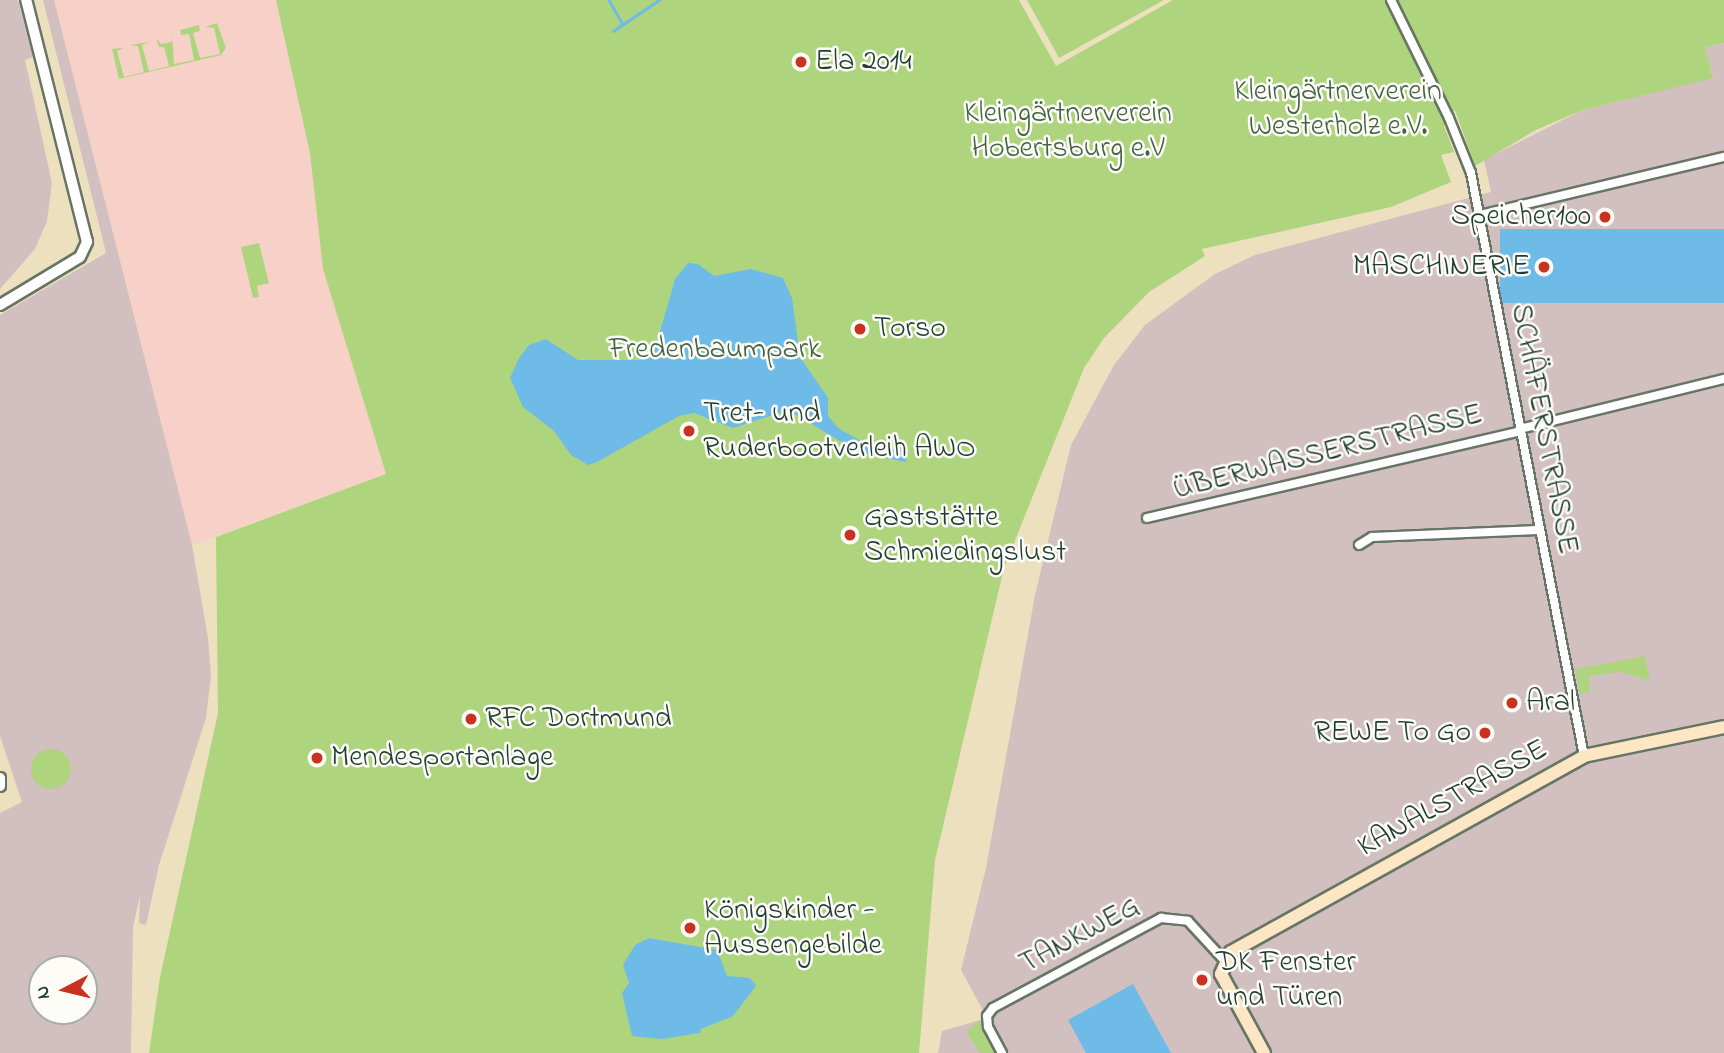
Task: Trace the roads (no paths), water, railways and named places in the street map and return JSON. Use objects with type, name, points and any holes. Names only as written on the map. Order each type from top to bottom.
[{"type":"main road","name":"KANALSTRASSE","points":[[1224,960],[1584,756],[1724,727]]},
{"type":"main road","points":[[1224,960],[1221,974],[1264,1053]]},
{"type":"street","points":[[0,305],[80,257],[87,242],[26,0]]},
{"type":"street","name":"SCHÄFERSTRASSE","points":[[1391,0],[1460,145],[1480,215],[1538,530],[1584,756]]},
{"type":"street","points":[[1480,215],[1724,157]]},
{"type":"street","name":"ÜBERWASSERSTRASSE","points":[[1147,518],[1724,379]]},
{"type":"street","points":[[1359,545],[1372,537],[1538,530]]},
{"type":"street","points":[[0,778],[0,786]]},
{"type":"street","name":"TANKWEG","points":[[1002,1053],[988,1027],[987,1016],[993,1008],[1161,918],[1173,916],[1194,925],[1224,960]]},
{"type":"water","points":[[1500,229],[1724,229],[1724,303],[1500,303]]},
{"type":"water","points":[[688,263],[698,264],[714,276],[751,269],[783,278],[792,298],[800,357],[828,398],[828,416],[838,428],[866,444],[908,451],[906,462],[860,453],[788,410],[733,428],[694,413],[679,416],[597,462],[588,465],[571,455],[554,431],[523,407],[510,378],[519,358],[529,345],[546,339],[578,360],[640,360],[655,349],[675,279]]},
{"type":"water","points":[[649,938],[717,950],[727,976],[750,978],[756,986],[733,1016],[701,1029],[700,1033],[662,1039],[632,1036],[622,993],[629,983],[623,965],[635,945]]},
{"type":"water","points":[[1133,984],[1171,1053],[1086,1053],[1068,1020]]},
{"type":"waterway","points":[[609,0],[623,24]]},
{"type":"waterway","points":[[613,31],[659,0]]},
{"type":"place","name":"Ela 2014","points":[[801,62]]},
{"type":"place","name":"Speicher100","points":[[1605,217]]},
{"type":"place","name":"MASCHINERIE","points":[[1544,267]]},
{"type":"place","name":"Torso","points":[[860,329]]},
{"type":"place","name":"Tret- und Ruderbootverleih AWO","points":[[689,431]]},
{"type":"place","name":"Gaststätte Schmiedingslust","points":[[850,535]]},
{"type":"place","name":"Aral","points":[[1512,703]]},
{"type":"place","name":"RFC Dortmund","points":[[471,719]]},
{"type":"place","name":"REWE To Go","points":[[1485,733]]},
{"type":"place","name":"Mendesportanlage","points":[[317,758]]},
{"type":"place","name":"Königskinder - Aussengebilde","points":[[690,928]]},
{"type":"place","name":"DK Fenster und Türen","points":[[1202,980]]},
{"type":"park label","name":"Kleingärtnerverein Westerholz e.V.","points":[[1338,109]]},
{"type":"park label","name":"Kleingärtnerverein Hobertsburg e.V","points":[[1068,131]]},
{"type":"park label","name":"Fredenbaumpark","points":[[715,350]]}]
